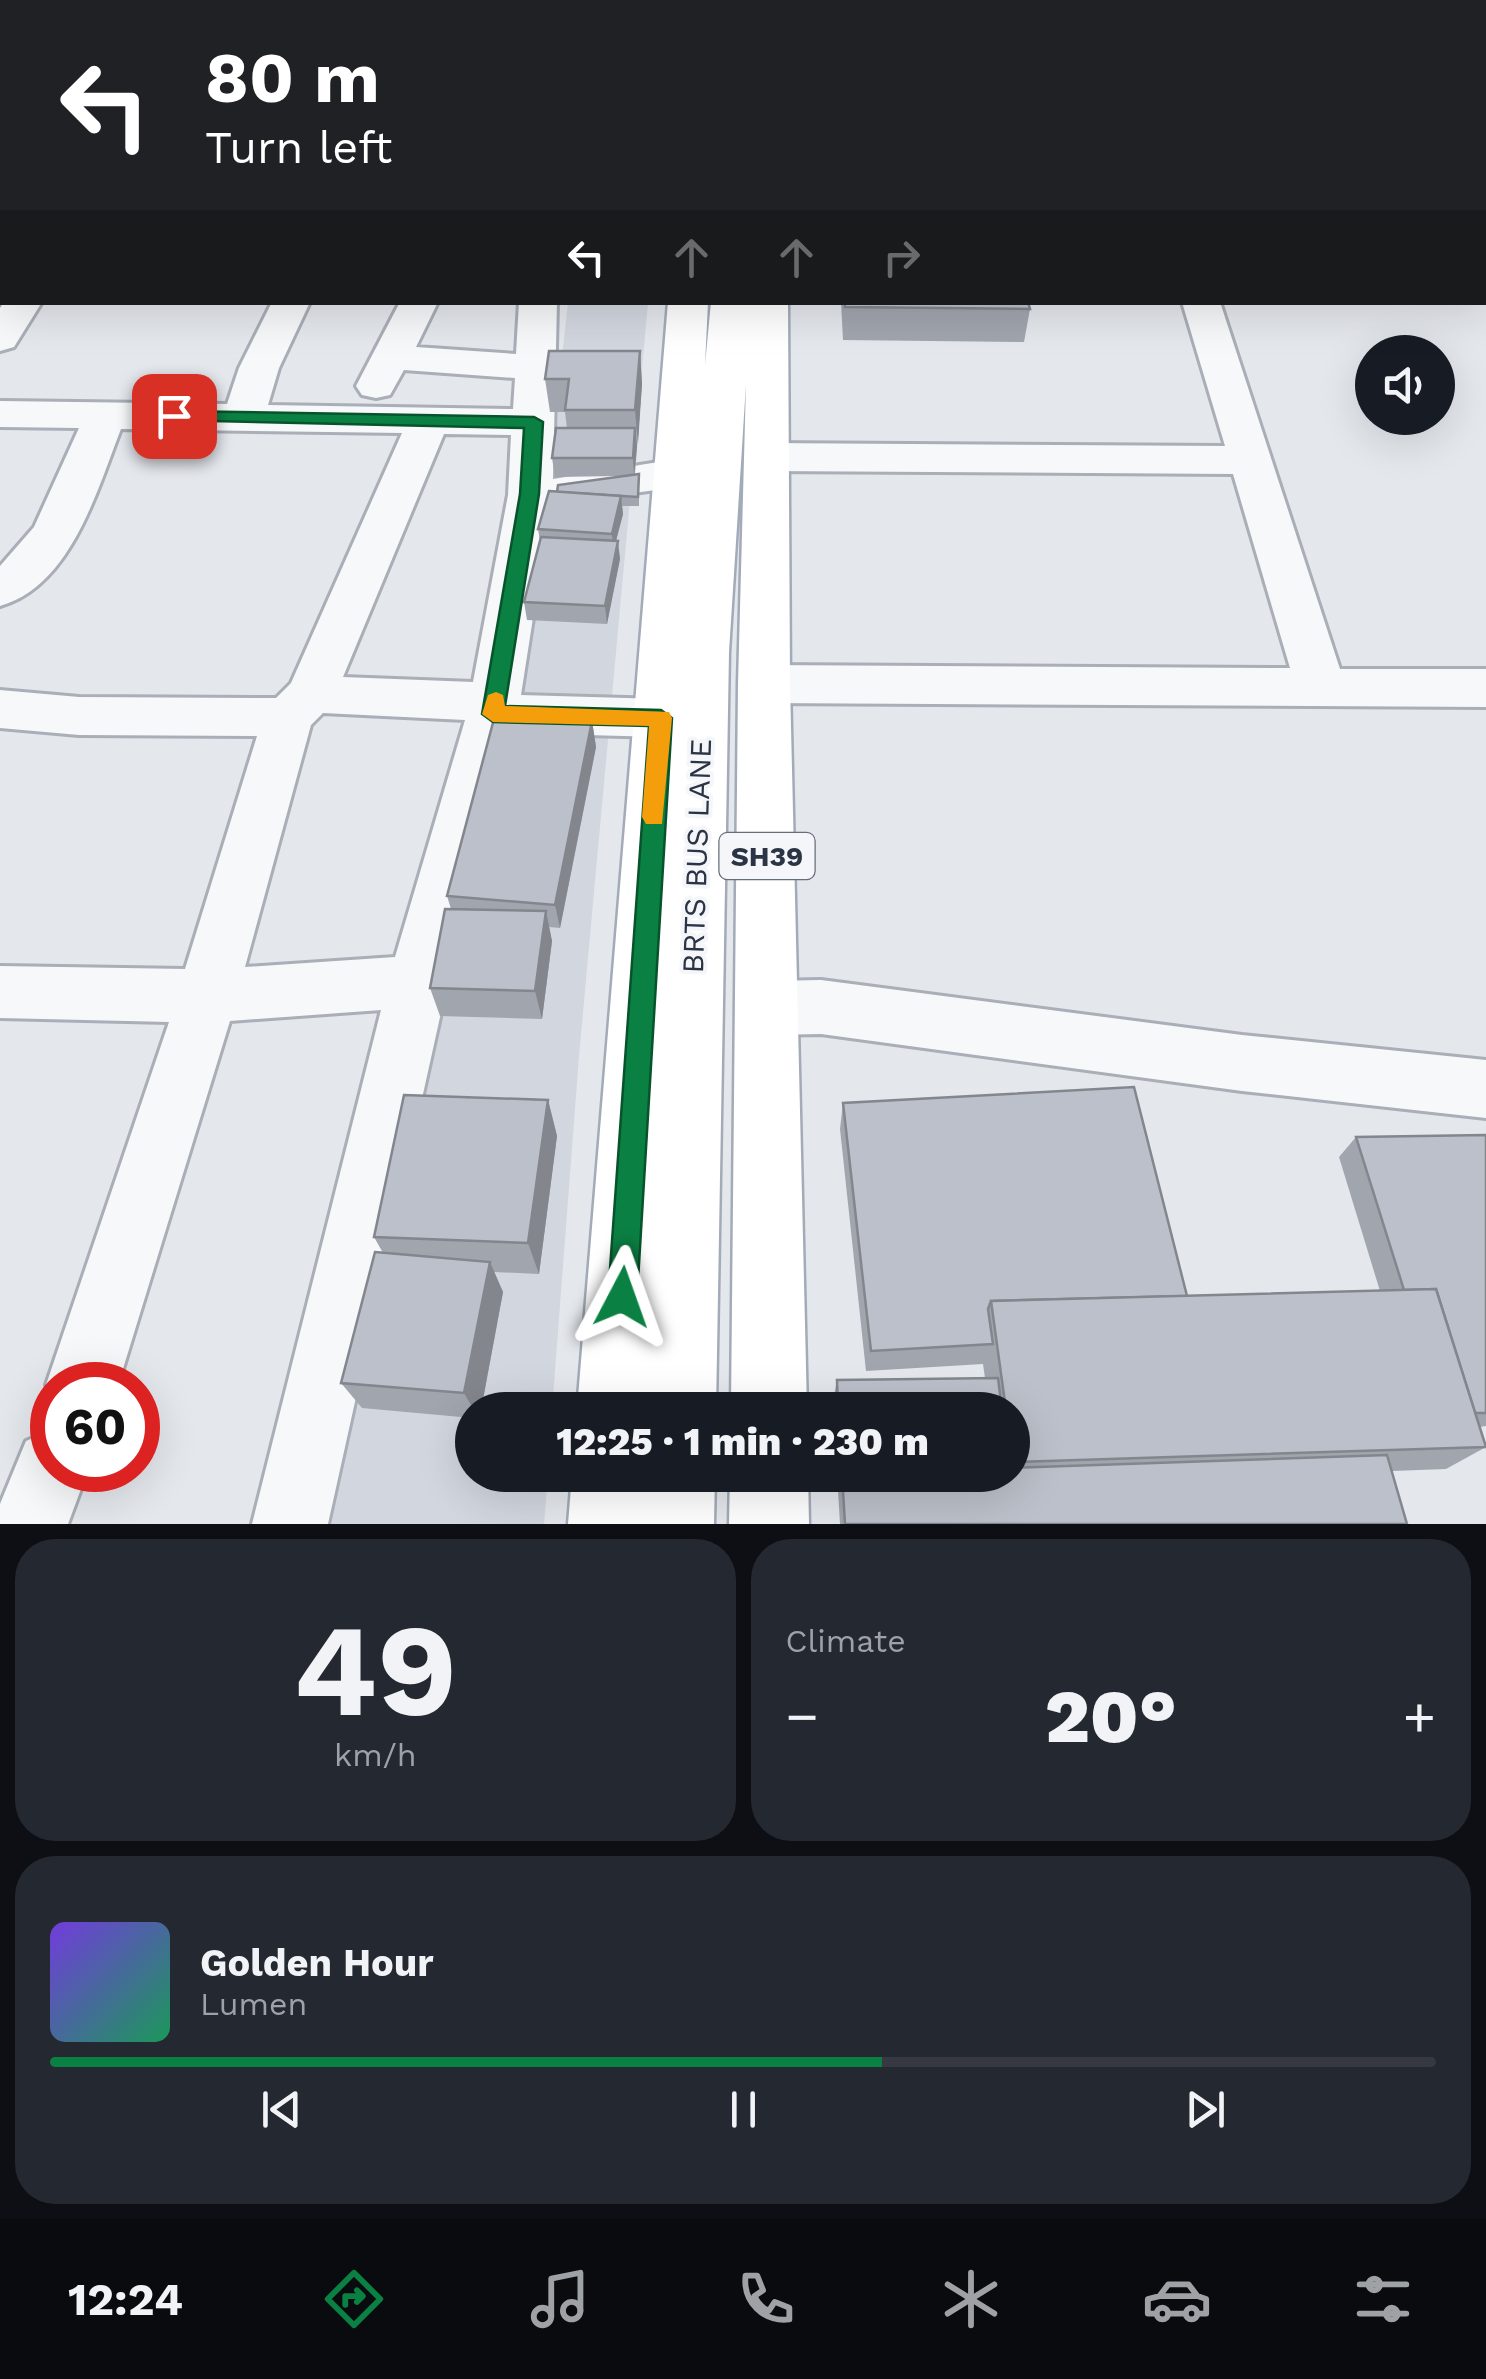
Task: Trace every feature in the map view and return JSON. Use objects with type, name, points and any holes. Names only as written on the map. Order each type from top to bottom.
[{"type":"main road","points":[[616,1392],[688,305]]},
{"type":"main road","name":"BRTS BUS LANE","points":[[679,1392],[704,652],[731,305]]},
{"type":"main road","name":"SH39","points":[[768,305],[764,684],[769,1392]]},
{"type":"main road","points":[[608,1524],[610,1492]]},
{"type":"main road","points":[[674,1524],[675,1492]]},
{"type":"main road","points":[[769,1492],[769,1524]]},
{"type":"street","points":[[0,339],[21,305]]},
{"type":"street","points":[[243,418],[259,368],[290,305]]},
{"type":"street","points":[[358,419],[417,305]]},
{"type":"street","points":[[290,1524],[418,981],[494,708],[530,494],[538,305]]},
{"type":"street","points":[[1202,305],[1322,687]]},
{"type":"street","points":[[392,356],[535,395]]},
{"type":"street","points":[[0,414],[430,420],[535,395]]},
{"type":"street","points":[[0,590],[22,573],[62,519],[105,416]]},
{"type":"street","points":[[90,1362],[299,706],[430,420]]},
{"type":"street","points":[[766,457],[1250,460]]},
{"type":"street","points":[[530,494],[676,473]]},
{"type":"street","points":[[764,684],[1486,688]]},
{"type":"street","points":[[0,708],[79,716],[299,706],[494,708],[661,718]]},
{"type":"street","points":[[0,992],[207,996],[418,981]]},
{"type":"street","points":[[769,1008],[821,1007],[1242,1063],[1486,1089]]},
{"type":"street","points":[[30,1524],[42,1492]]},
{"type":"shaded area","points":[[568,305],[648,305],[579,1056],[553,1392],[455,1392],[455,1492],[547,1492],[544,1524],[326,1524],[546,498]]},
{"type":"building","points":[[1029,305],[1030,309],[845,307]]},
{"type":"building","points":[[549,351],[640,351],[635,410],[565,410],[569,379],[545,379]]},
{"type":"building","points":[[556,428],[635,428],[633,458],[552,458]]},
{"type":"building","points":[[639,474],[638,497],[557,492],[558,485]]},
{"type":"building","points":[[549,491],[621,496],[612,534],[538,529]]},
{"type":"building","points":[[541,537],[618,541],[605,606],[524,602]]},
{"type":"building","points":[[495,715],[592,721],[555,905],[447,896]]},
{"type":"building","points":[[445,909],[546,911],[535,991],[430,988]]},
{"type":"building","points":[[1134,1087],[1187,1296],[991,1301],[988,1309],[993,1344],[871,1351],[843,1103]]},
{"type":"building","points":[[404,1095],[548,1100],[528,1243],[374,1237]]},
{"type":"building","points":[[1486,1135],[1486,1413],[1475,1413],[1436,1289],[1404,1290],[1356,1137]]},
{"type":"building","points":[[375,1252],[490,1262],[464,1392],[341,1383]]},
{"type":"building","points":[[1436,1289],[1486,1447],[1030,1461],[1030,1392],[1004,1392],[991,1301]]},
{"type":"building","points":[[998,1378],[1000,1392],[837,1392],[837,1380]]},
{"type":"building","points":[[1387,1455],[1407,1524],[845,1524],[843,1492],[1030,1492],[1030,1467]]},
{"type":"slow traffic","points":[[496,701],[493,714],[661,718],[654,817]]},
{"type":"route","points":[[174,416],[534,422],[530,494],[493,714],[661,718],[622,1297]]}]
